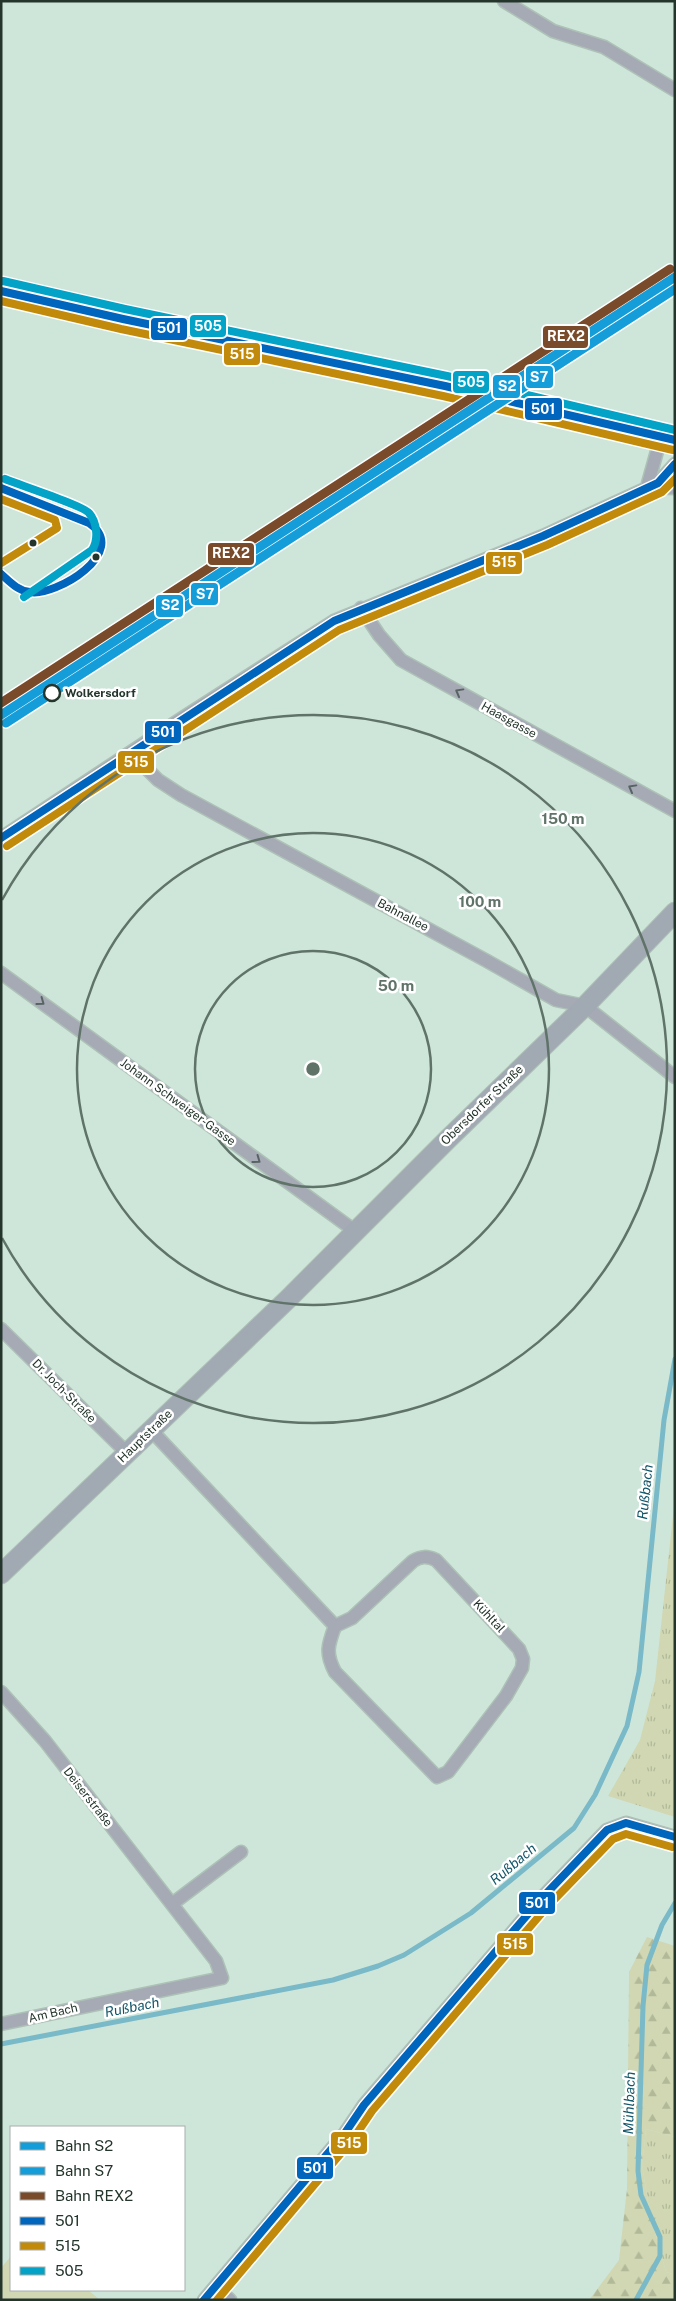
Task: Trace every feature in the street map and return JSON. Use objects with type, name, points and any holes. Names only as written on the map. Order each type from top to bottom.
[{"type":"main road","points":[[1,291],[132,321],[445,386],[668,438]]},
{"type":"main road","name":"Obersdorfer Straße","points":[[289,1298],[511,1076],[585,1006],[675,912]]},
{"type":"main road","name":"Hauptstraße","points":[[1,1574],[289,1298]]},
{"type":"street","points":[[504,1],[553,31],[604,47],[675,90]]},
{"type":"street","points":[[647,487],[668,438]]},
{"type":"street","points":[[1,838],[299,641],[334,621],[361,608],[543,536],[658,483],[675,464]]},
{"type":"street","points":[[647,487],[675,488]]},
{"type":"street","name":"Haasgasse","points":[[361,608],[379,635],[401,660],[675,811]]},
{"type":"street","name":"Bahnallee","points":[[131,752],[158,780],[181,795],[488,960],[556,1000],[585,1006],[675,1076]]},
{"type":"street","name":"Johann Schweiger-Gasse","points":[[1,973],[355,1231]]},
{"type":"street","name":"Dr. Joch-Straße","points":[[1,1329],[127,1453]]},
{"type":"street","points":[[151,1430],[335,1626]]},
{"type":"street","name":"Kühltal","points":[[420,1556],[428,1557],[436,1560],[520,1649],[523,1659],[522,1668],[506,1696],[439,1782],[335,1672],[328,1660],[328,1646],[335,1626],[352,1618],[413,1561],[420,1556]]},
{"type":"street","name":"Deiserstraße","points":[[1,1692],[44,1741],[172,1904],[216,1961],[222,1978]]},
{"type":"street","points":[[204,2300],[338,2140],[364,2105],[509,1936],[607,1830],[626,1823],[675,1837]]},
{"type":"street","points":[[172,1904],[241,1852]]},
{"type":"street","name":"Am Bach","points":[[1,2024],[222,1978]]},
{"type":"street","points":[[215,2287],[230,2300]]},
{"type":"green space","points":[[675,1497],[675,1817],[608,1796],[640,1740],[655,1681]]},
{"type":"green space","points":[[647,1937],[675,1946],[675,2137],[646,2129],[642,2165],[650,2214],[666,2272],[675,2275],[675,2300],[589,2300],[619,2260],[627,2189],[629,1972]]},
{"type":"green space","points":[[646,2129],[675,2137],[675,2275],[666,2272],[650,2214],[642,2165]]},
{"type":"green space","points":[[10,2257],[10,2291],[89,2291],[100,2300],[1,2300],[1,2268]]},
{"type":"waterway","name":"Rußbach","points":[[1,2044],[333,1980],[378,1966],[404,1955],[471,1913],[574,1828],[595,1795],[627,1726],[639,1672],[664,1420],[675,1359]]},
{"type":"waterway","name":"Mühlbach","points":[[636,2300],[660,2256],[660,2237],[641,2195],[638,2171],[643,2006],[647,1965],[662,1925],[675,1903]]},
{"type":"rail line","name":"REX2","points":[[1,703],[670,269]]},
{"type":"rail line","name":"S2","points":[[1,715],[675,277]]},
{"type":"rail line","name":"S7","points":[[6,723],[675,289]]},
{"type":"transit line","name":"505","points":[[3,281],[125,309],[447,376],[675,430]]},
{"type":"transit line","name":"501","points":[[1,291],[123,319],[445,386],[675,440]]},
{"type":"transit line","name":"515","points":[[1,301],[121,329],[443,396],[673,450]]},
{"type":"transit line","name":"501","points":[[1,838],[334,621],[543,536],[658,483],[675,464]]},
{"type":"transit line","name":"505","points":[[5,479],[63,500],[84,510],[92,517],[95,526],[96,541],[92,550],[24,597]]},
{"type":"transit line","name":"515","points":[[7,846],[339,630],[547,545],[662,492],[675,479]]},
{"type":"transit line","name":"501","points":[[1,488],[89,523],[100,534],[101,547],[95,559],[85,570],[71,580],[41,592],[22,590],[14,586],[1,574]]},
{"type":"transit line","name":"515","points":[[1,499],[55,520],[57,528],[1,563]]},
{"type":"transit line","name":"501","points":[[204,2300],[345,2133],[364,2105],[540,1900],[607,1830],[626,1823],[675,1837]]},
{"type":"transit line","name":"515","points":[[217,2300],[353,2139],[372,2111],[547,1907],[613,1839],[626,1834],[672,1847]]},
{"type":"place","name":"Wolkersdorf","points":[[52,693]]}]
